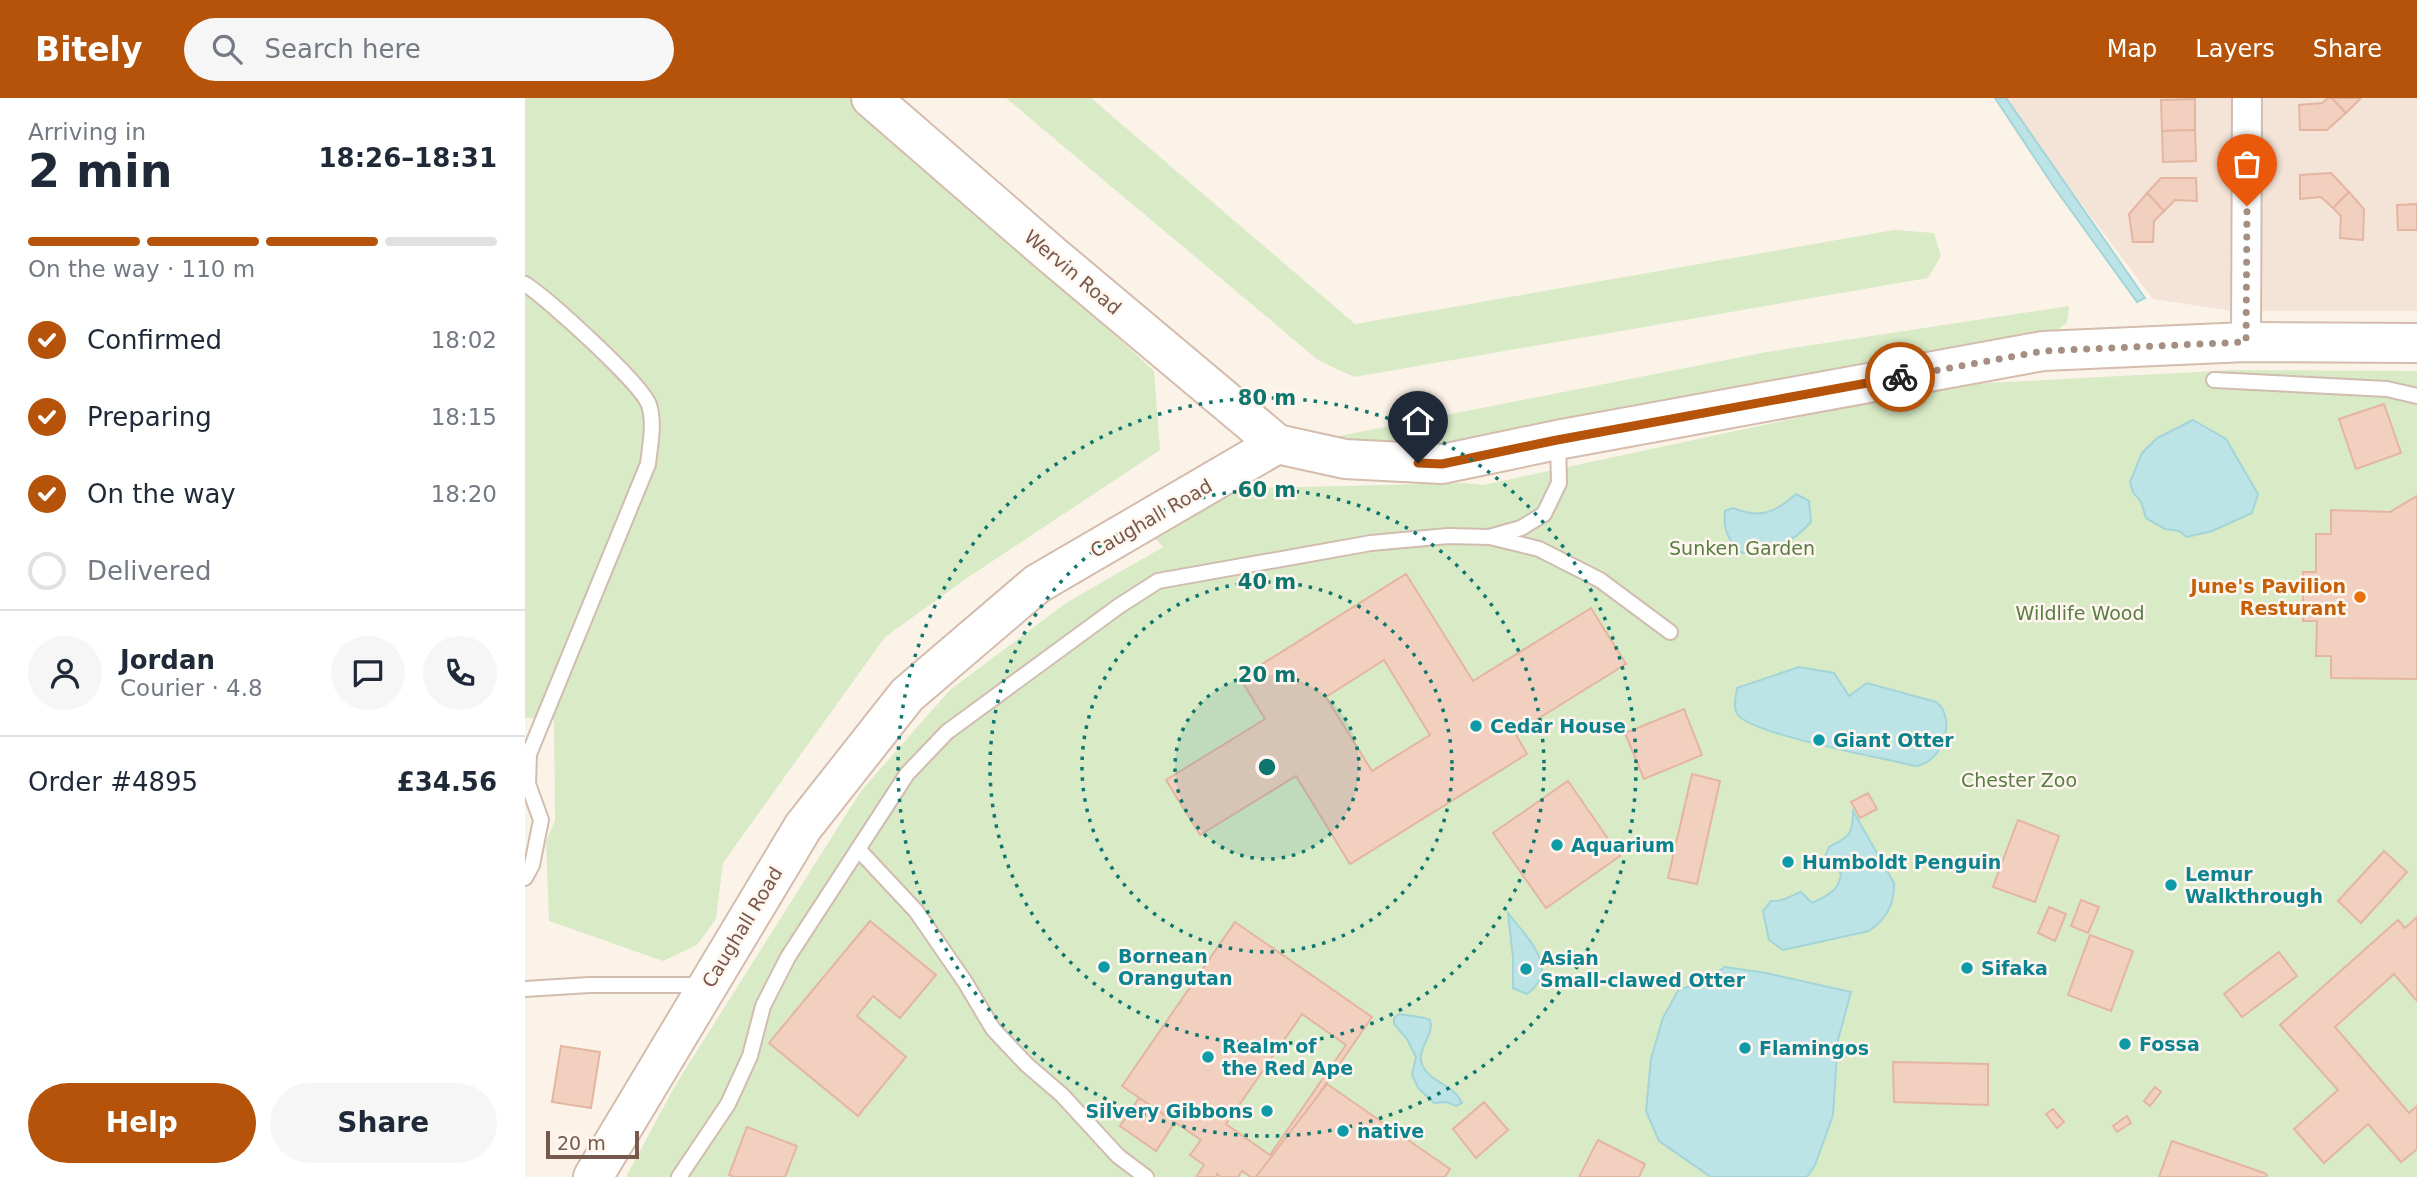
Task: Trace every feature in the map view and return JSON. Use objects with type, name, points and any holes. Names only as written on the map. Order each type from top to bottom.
[{"type":"street","name":"Wervin Road","points":[[871,98],[1277,444]]},
{"type":"street","points":[[2246,342],[2247,98]]},
{"type":"street","points":[[1277,444],[1345,459],[1442,464],[1557,440],[2043,351],[2246,342],[2417,343]]},
{"type":"street","name":"Caughall Road","points":[[593,1177],[803,827],[907,695],[1037,584],[1277,444]]},
{"type":"lane","points":[[525,284],[614,362],[649,403],[652,429],[647,464],[529,754],[528,784],[541,820],[533,865],[525,878]]},
{"type":"lane","points":[[2214,380],[2387,388],[2417,396]]},
{"type":"lane","points":[[1489,537],[1521,528],[1544,514],[1559,483],[1557,440]]},
{"type":"lane","points":[[679,1177],[728,1104],[750,1056],[763,1006],[788,957],[907,774],[947,732],[1119,606],[1158,581],[1371,543],[1448,536],[1489,537],[1539,549],[1600,580],[1670,632]]},
{"type":"lane","points":[[858,849],[916,911],[965,982],[993,1029],[1027,1065],[1062,1095],[1118,1156],[1146,1177]]},
{"type":"lane","points":[[525,989],[589,985],[708,985]]},
{"type":"shaded area","points":[[2002,98],[2417,98],[2417,311],[2232,311],[2153,299]]},
{"type":"green space","points":[[525,98],[853,98],[1154,371],[1160,450],[970,576],[885,637],[723,863],[716,919],[697,945],[663,961],[549,921],[546,842],[555,820],[554,720],[525,718]]},
{"type":"green space","points":[[1006,98],[1091,98],[1355,324],[1894,230],[1934,233],[1941,256],[1928,278],[1354,377],[1318,360]]},
{"type":"green space","points":[[2069,306],[2067,323],[2057,330],[1906,356],[1616,414],[1437,444],[1377,446],[1324,439],[1767,352]]},
{"type":"green space","name":"Chester Zoo","points":[[2233,370],[2417,371],[2417,1177],[626,1177],[676,1084],[861,791],[950,690],[1066,603],[1163,547],[1155,538],[1158,528],[1217,496],[1263,488],[1465,483],[1483,485],[1951,385]]},
{"type":"water","points":[[1995,98],[2006,98],[2145,298],[2137,302],[2054,187]]},
{"type":"water","points":[[2193,420],[2226,439],[2258,494],[2252,513],[2212,531],[2187,537],[2146,518],[2130,482],[2142,453],[2157,438]]},
{"type":"water","points":[[1796,494],[1809,501],[1811,522],[1796,536],[1772,547],[1742,553],[1733,544],[1727,535],[1725,511],[1733,508],[1751,513],[1767,512],[1781,506]]},
{"type":"water","points":[[1799,667],[1834,673],[1849,696],[1867,683],[1936,702],[1943,709],[1946,718],[1944,739],[1939,749],[1925,763],[1915,766],[1793,738],[1749,723],[1738,715],[1735,705],[1737,688]]},
{"type":"water","points":[[1853,811],[1894,883],[1893,898],[1888,911],[1869,931],[1783,950],[1769,940],[1763,911],[1771,901],[1783,900],[1801,892],[1812,903],[1835,889],[1841,874],[1835,864],[1824,859],[1829,847],[1849,834]]},
{"type":"water","points":[[1508,913],[1531,942],[1541,963],[1537,984],[1527,994],[1513,988]]},
{"type":"water","name":"Flamingos","points":[[1725,967],[1851,992],[1838,1040],[1833,1115],[1815,1165],[1807,1177],[1711,1177],[1659,1141],[1646,1111],[1651,1059],[1663,1018],[1679,989],[1699,984]]},
{"type":"water","points":[[1399,1014],[1430,1020],[1430,1031],[1421,1053],[1422,1064],[1430,1075],[1453,1092],[1462,1103],[1456,1106],[1446,1102],[1434,1103],[1418,1088],[1412,1075],[1416,1057],[1407,1039],[1394,1024],[1394,1018]]},
{"type":"building","points":[[2332,98],[2346,113],[2327,130],[2300,130],[2299,105],[2322,103]]},
{"type":"building","points":[[2332,98],[2361,98],[2346,113]]},
{"type":"building","points":[[2195,99],[2195,130],[2162,131],[2161,100]]},
{"type":"building","points":[[2195,130],[2196,161],[2163,162],[2162,131]]},
{"type":"building","points":[[2331,173],[2349,192],[2333,208],[2321,197],[2300,199],[2300,175]]},
{"type":"building","points":[[2161,178],[2196,178],[2197,201],[2175,200],[2164,211],[2147,193]]},
{"type":"building","points":[[2349,192],[2364,209],[2363,240],[2340,238],[2341,216],[2333,208]]},
{"type":"building","points":[[2147,193],[2164,211],[2154,221],[2153,242],[2133,242],[2129,214]]},
{"type":"building","points":[[2417,204],[2417,230],[2398,230],[2397,205]]},
{"type":"building","points":[[2384,404],[2401,453],[2356,469],[2339,419]]},
{"type":"building","name":"June's Pavilion Resturant","points":[[2417,496],[2417,679],[2331,678],[2331,656],[2316,656],[2317,621],[2303,621],[2303,572],[2316,572],[2316,534],[2331,534],[2331,510],[2390,512]]},
{"type":"building","name":"Cedar House","points":[[1406,574],[1473,681],[1591,608],[1626,664],[1515,733],[1527,754],[1350,864],[1296,776],[1200,835],[1166,780],[1265,719],[1240,678]],"holes":[[[1384,660],[1430,735],[1372,771],[1326,697]]]},
{"type":"building","points":[[1684,709],[1702,755],[1644,779],[1625,733]]},
{"type":"building","points":[[1692,774],[1720,781],[1697,884],[1668,878]]},
{"type":"building","name":"Aquarium","points":[[1568,781],[1620,856],[1546,908],[1493,833]]},
{"type":"building","points":[[1868,793],[1877,809],[1860,818],[1851,802]]},
{"type":"building","points":[[2018,820],[2059,836],[2035,902],[1993,887]]},
{"type":"building","points":[[2384,851],[2407,872],[2361,923],[2338,901]]},
{"type":"building","points":[[2081,900],[2099,907],[2088,933],[2071,926]]},
{"type":"building","points":[[2049,907],[2066,914],[2055,941],[2038,933]]},
{"type":"building","points":[[2417,917],[2417,1001],[2394,974],[2335,1027],[2409,1113],[2417,1106],[2417,1149],[2401,1162],[2368,1124],[2324,1163],[2294,1129],[2338,1090],[2280,1025],[2398,920],[2405,928]]},
{"type":"building","points":[[870,921],[936,975],[900,1018],[873,996],[857,1016],[906,1057],[858,1116],[769,1043]]},
{"type":"building","name":"Realm of the Red Ape","points":[[1235,922],[1372,1017],[1312,1104],[1256,1177],[1242,1171],[1238,1177],[1221,1177],[1217,1174],[1216,1177],[1196,1177],[1204,1165],[1190,1155],[1201,1140],[1122,1086]],"holes":[[[1302,1014],[1346,1045],[1270,1155],[1226,1124]]]},
{"type":"building","points":[[2090,935],[2133,951],[2111,1011],[2068,995]]},
{"type":"building","points":[[2279,952],[2297,976],[2242,1017],[2224,994]]},
{"type":"building","points":[[561,1046],[600,1052],[591,1108],[552,1102]]},
{"type":"building","points":[[1893,1062],[1988,1064],[1988,1105],[1894,1102]]},
{"type":"building","name":"native","points":[[1327,1084],[1450,1169],[1445,1177],[1256,1177]]},
{"type":"building","points":[[2155,1087],[2161,1092],[2150,1106],[2144,1101]]},
{"type":"building","points":[[1139,1098],[1175,1122],[1156,1151],[1120,1126]]},
{"type":"building","points":[[1484,1102],[1508,1130],[1476,1158],[1453,1129]]},
{"type":"building","points":[[2053,1109],[2064,1122],[2057,1128],[2046,1114]]},
{"type":"building","points":[[2127,1116],[2131,1123],[2117,1132],[2113,1126]]},
{"type":"building","points":[[747,1127],[797,1146],[785,1177],[729,1175]]},
{"type":"building","points":[[1598,1140],[1645,1164],[1639,1177],[1579,1177]]},
{"type":"building","points":[[2172,1141],[2264,1173],[2267,1175],[2159,1177]]},
{"type":"way so far","points":[[1900,377],[2043,351],[2246,342],[2247,206]]},
{"type":"place","name":"June's Pavilion Resturant","points":[[2360,597]]},
{"type":"place","name":"Cedar House","points":[[1476,726]]},
{"type":"place","name":"Giant Otter","points":[[1819,740]]},
{"type":"place","name":"Aquarium","points":[[1557,845]]},
{"type":"place","name":"Humboldt Penguin","points":[[1788,862]]},
{"type":"place","name":"Lemur Walkthrough","points":[[2171,885]]},
{"type":"place","name":"Bornean Orangutan","points":[[1104,967]]},
{"type":"place","name":"Sifaka","points":[[1967,968]]},
{"type":"place","name":"Asian Small-clawed Otter","points":[[1526,969]]},
{"type":"place","name":"Fossa","points":[[2125,1044]]},
{"type":"place","name":"Flamingos","points":[[1745,1048]]},
{"type":"place","name":"Realm of the Red Ape","points":[[1208,1057]]},
{"type":"place","name":"Silvery Gibbons","points":[[1267,1111]]},
{"type":"place","name":"native","points":[[1343,1131]]},
{"type":"route","points":[[1418,463],[1442,464],[1557,440],[1900,377]]},
{"type":"park label","name":"Sunken Garden","points":[[1742,548]]},
{"type":"park label","name":"Wildlife Wood","points":[[2080,613]]}]
